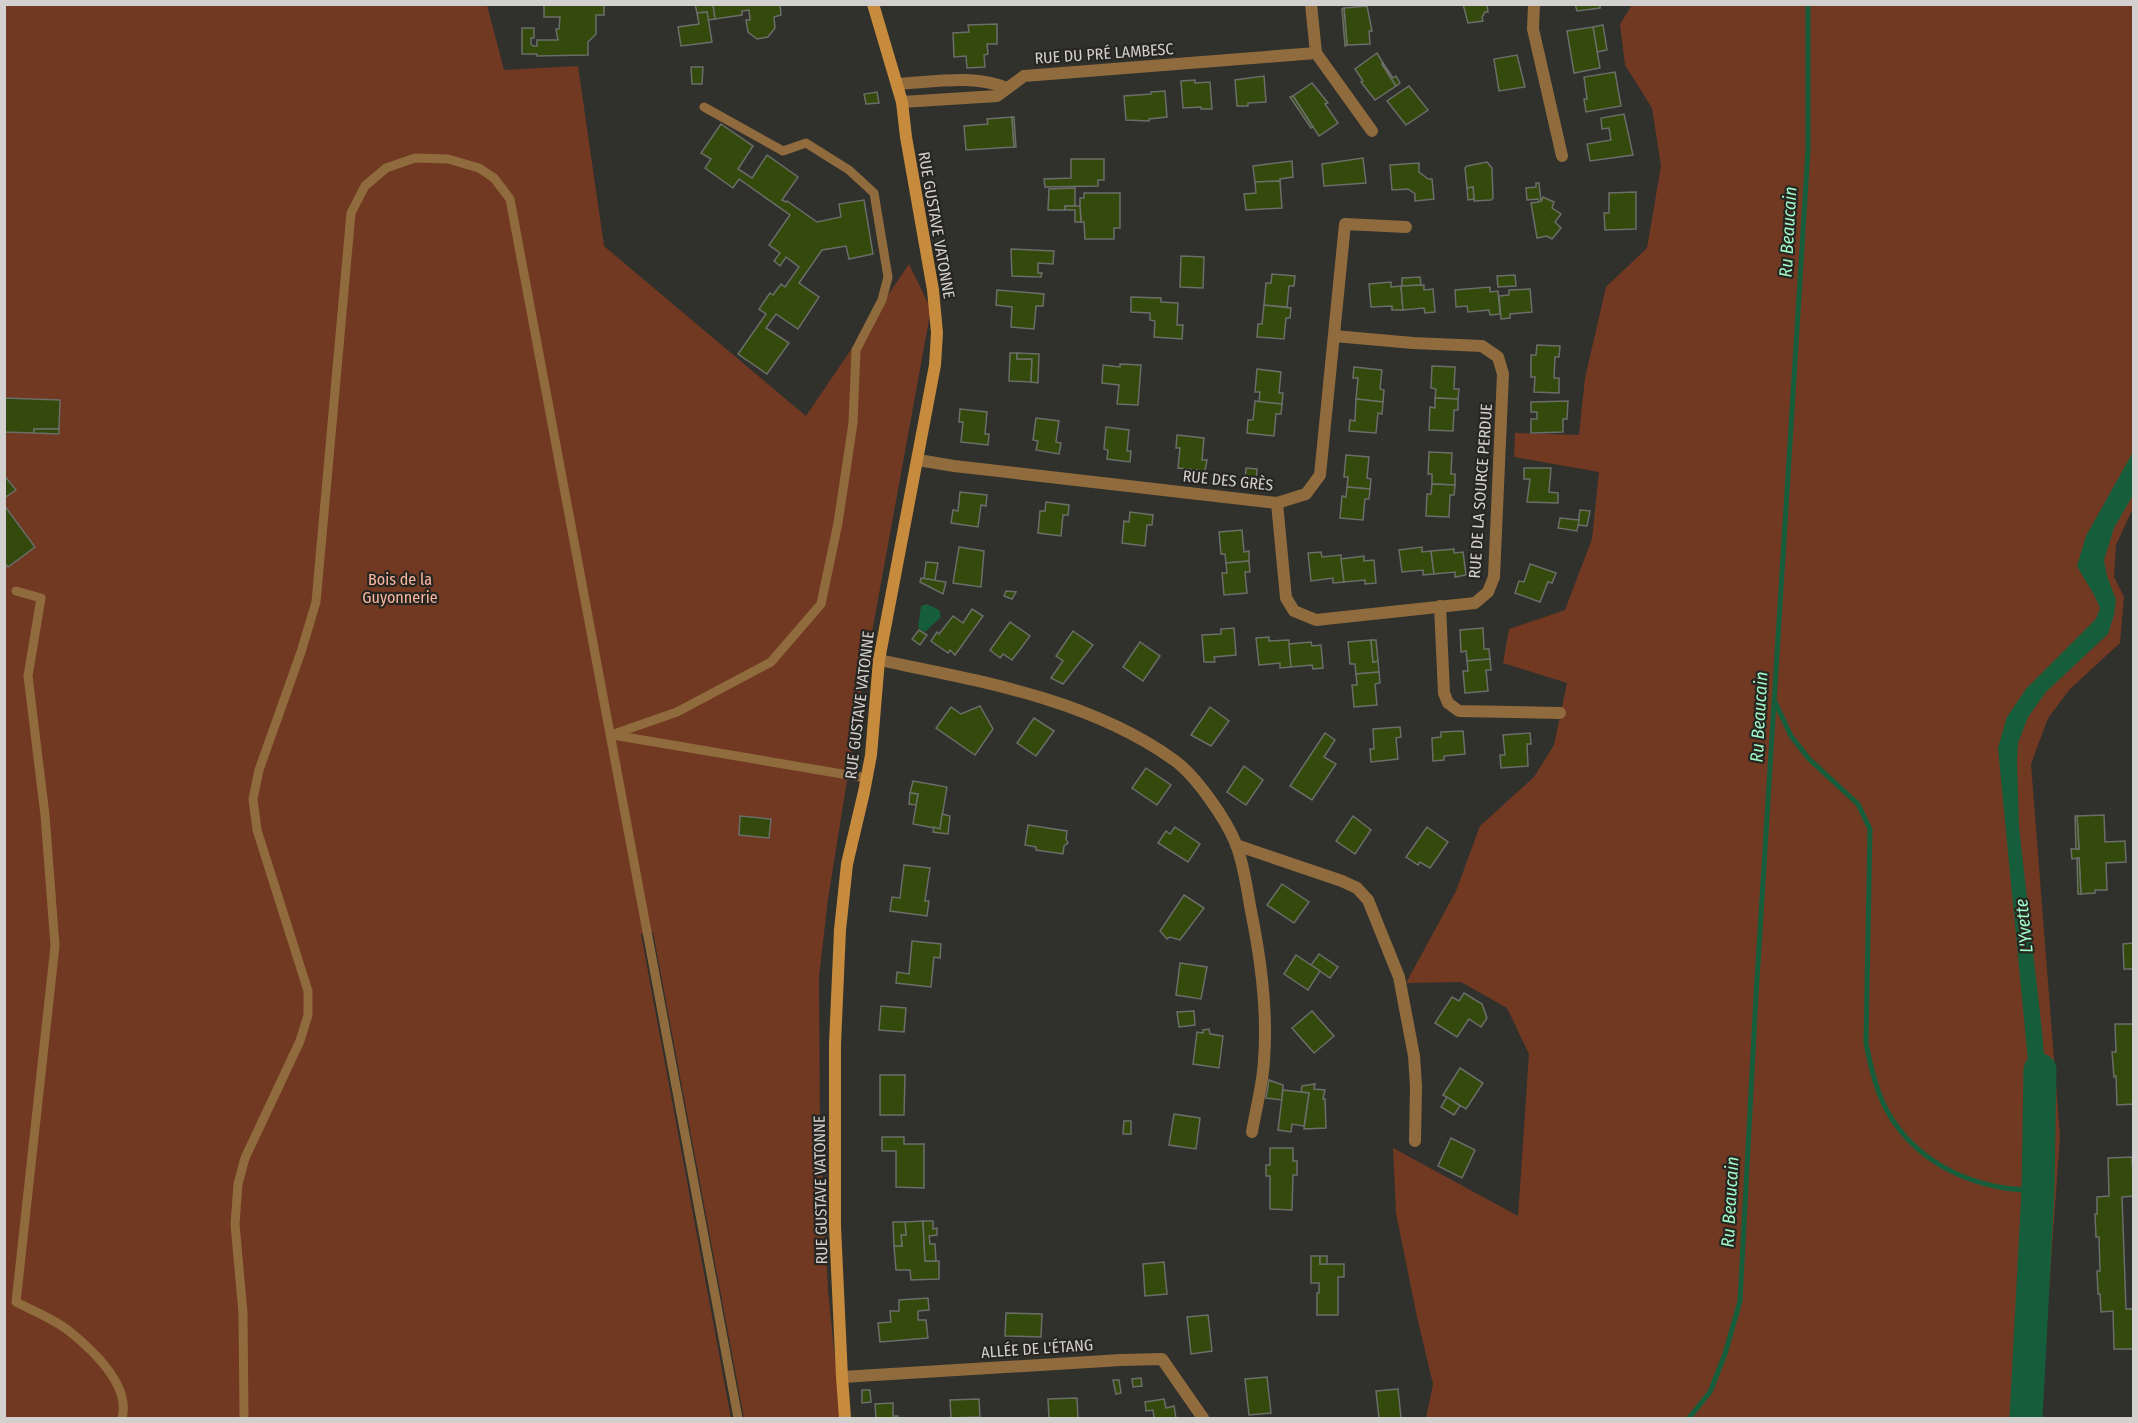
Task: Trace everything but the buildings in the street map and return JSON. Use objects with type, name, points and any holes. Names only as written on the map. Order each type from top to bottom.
[{"type":"street","name":"RUE GUSTAVE VATONNE","points":[[845,1419],[835,1226],[836,1044],[840,930],[847,864],[871,755],[879,660],[918,460],[935,365],[938,333],[902,102],[873,4]]},
{"type":"street","points":[[1311,4],[1316,53],[1372,131]]},
{"type":"street","points":[[1534,4],[1533,29],[1562,156]]},
{"type":"street","name":"RUE DU PRÉ LAMBESC","points":[[902,102],[997,96],[1024,76],[1316,53]]},
{"type":"street","points":[[898,84],[975,80],[995,83],[1007,88]]},
{"type":"street","name":"RUE DES GRÈS","points":[[918,460],[1277,503],[1306,494],[1320,475],[1345,224],[1406,227]]},
{"type":"street","name":"RUE DE LA SOURCE PERDUE","points":[[1277,503],[1286,598],[1294,611],[1316,620],[1474,603],[1488,592],[1494,577],[1503,374],[1498,357],[1482,346],[1413,344],[1334,336]]},
{"type":"street","points":[[1440,606],[1444,693],[1448,703],[1459,711],[1560,713]]},
{"type":"street","points":[[879,660],[993,684],[1104,720],[1175,761],[1197,782],[1236,845],[1263,979],[1264,1060],[1252,1132]]},
{"type":"street","points":[[1236,845],[1342,881],[1357,888],[1368,900],[1399,977],[1406,1009],[1414,1056],[1415,1141]]},
{"type":"street","name":"ALLÉE DE L'ÉTANG","points":[[842,1377],[1121,1359],[1162,1359],[1203,1419]]},
{"type":"lane","points":[[611,735],[677,712],[771,662],[821,604],[838,523],[854,423],[856,350],[882,300],[888,277],[874,194],[849,170],[806,143],[783,151],[704,107]]},
{"type":"lane","points":[[244,1419],[243,1313],[235,1224],[238,1184],[245,1158],[300,1041],[308,1015],[308,990],[258,830],[253,799],[259,770],[301,652],[316,602],[351,213],[365,186],[386,168],[415,158],[448,159],[479,168],[494,178],[510,199],[738,1419]]},
{"type":"lane","points":[[16,591],[40,598],[28,676],[45,814],[55,946],[16,1302],[69,1331],[109,1370],[122,1394],[124,1411],[122,1419]]},
{"type":"lane","points":[[611,735],[866,778]]},
{"type":"green space","name":"Bois de la Guyonnerie","points":[[5,5],[487,5],[504,70],[578,66],[604,246],[806,416],[909,264],[931,309],[862,687],[828,899],[819,977],[820,1127],[828,1290],[841,1418],[744,1418],[653,932],[641,934],[731,1418],[5,1418]]},
{"type":"green space","points":[[1632,5],[2133,5],[2134,506],[2116,545],[2114,577],[2124,597],[2120,643],[2070,689],[2048,718],[2031,764],[2060,1136],[2040,1418],[1426,1418],[1433,1384],[1396,1213],[1393,1148],[1518,1216],[1529,1054],[1507,1008],[1461,982],[1406,983],[1456,891],[1480,826],[1534,777],[1554,745],[1567,683],[1503,663],[1509,629],[1565,610],[1592,539],[1599,472],[1514,457],[1515,433],[1579,435],[1585,378],[1606,287],[1647,248],[1661,166],[1652,108],[1625,65],[1620,24]]},
{"type":"water","points":[[2133,452],[2133,495],[2114,528],[2104,560],[2116,600],[2108,634],[2046,692],[2028,717],[2018,743],[2019,827],[2048,1105],[2052,1121],[2024,1107],[2030,1099],[2029,1071],[1998,748],[2007,717],[2026,689],[2096,619],[2100,608],[2077,566],[2086,536]]},
{"type":"water","points":[[927,604],[939,610],[941,617],[925,632],[918,628],[921,606]]},
{"type":"waterway","name":"Ru Beaucain","points":[[1689,1418],[1710,1392],[1725,1354],[1740,1301],[1756,996],[1808,150],[1808,4]]},
{"type":"waterway","points":[[1775,702],[1791,736],[1809,759],[1858,804],[1870,829],[1866,1043],[1873,1075],[1884,1105],[1906,1137],[1934,1162],[1986,1184],[2013,1189],[2038,1190]]},
{"type":"waterway","name":"L'Yvette","points":[[2026,1418],[2038,1190],[2040,1070]]}]
